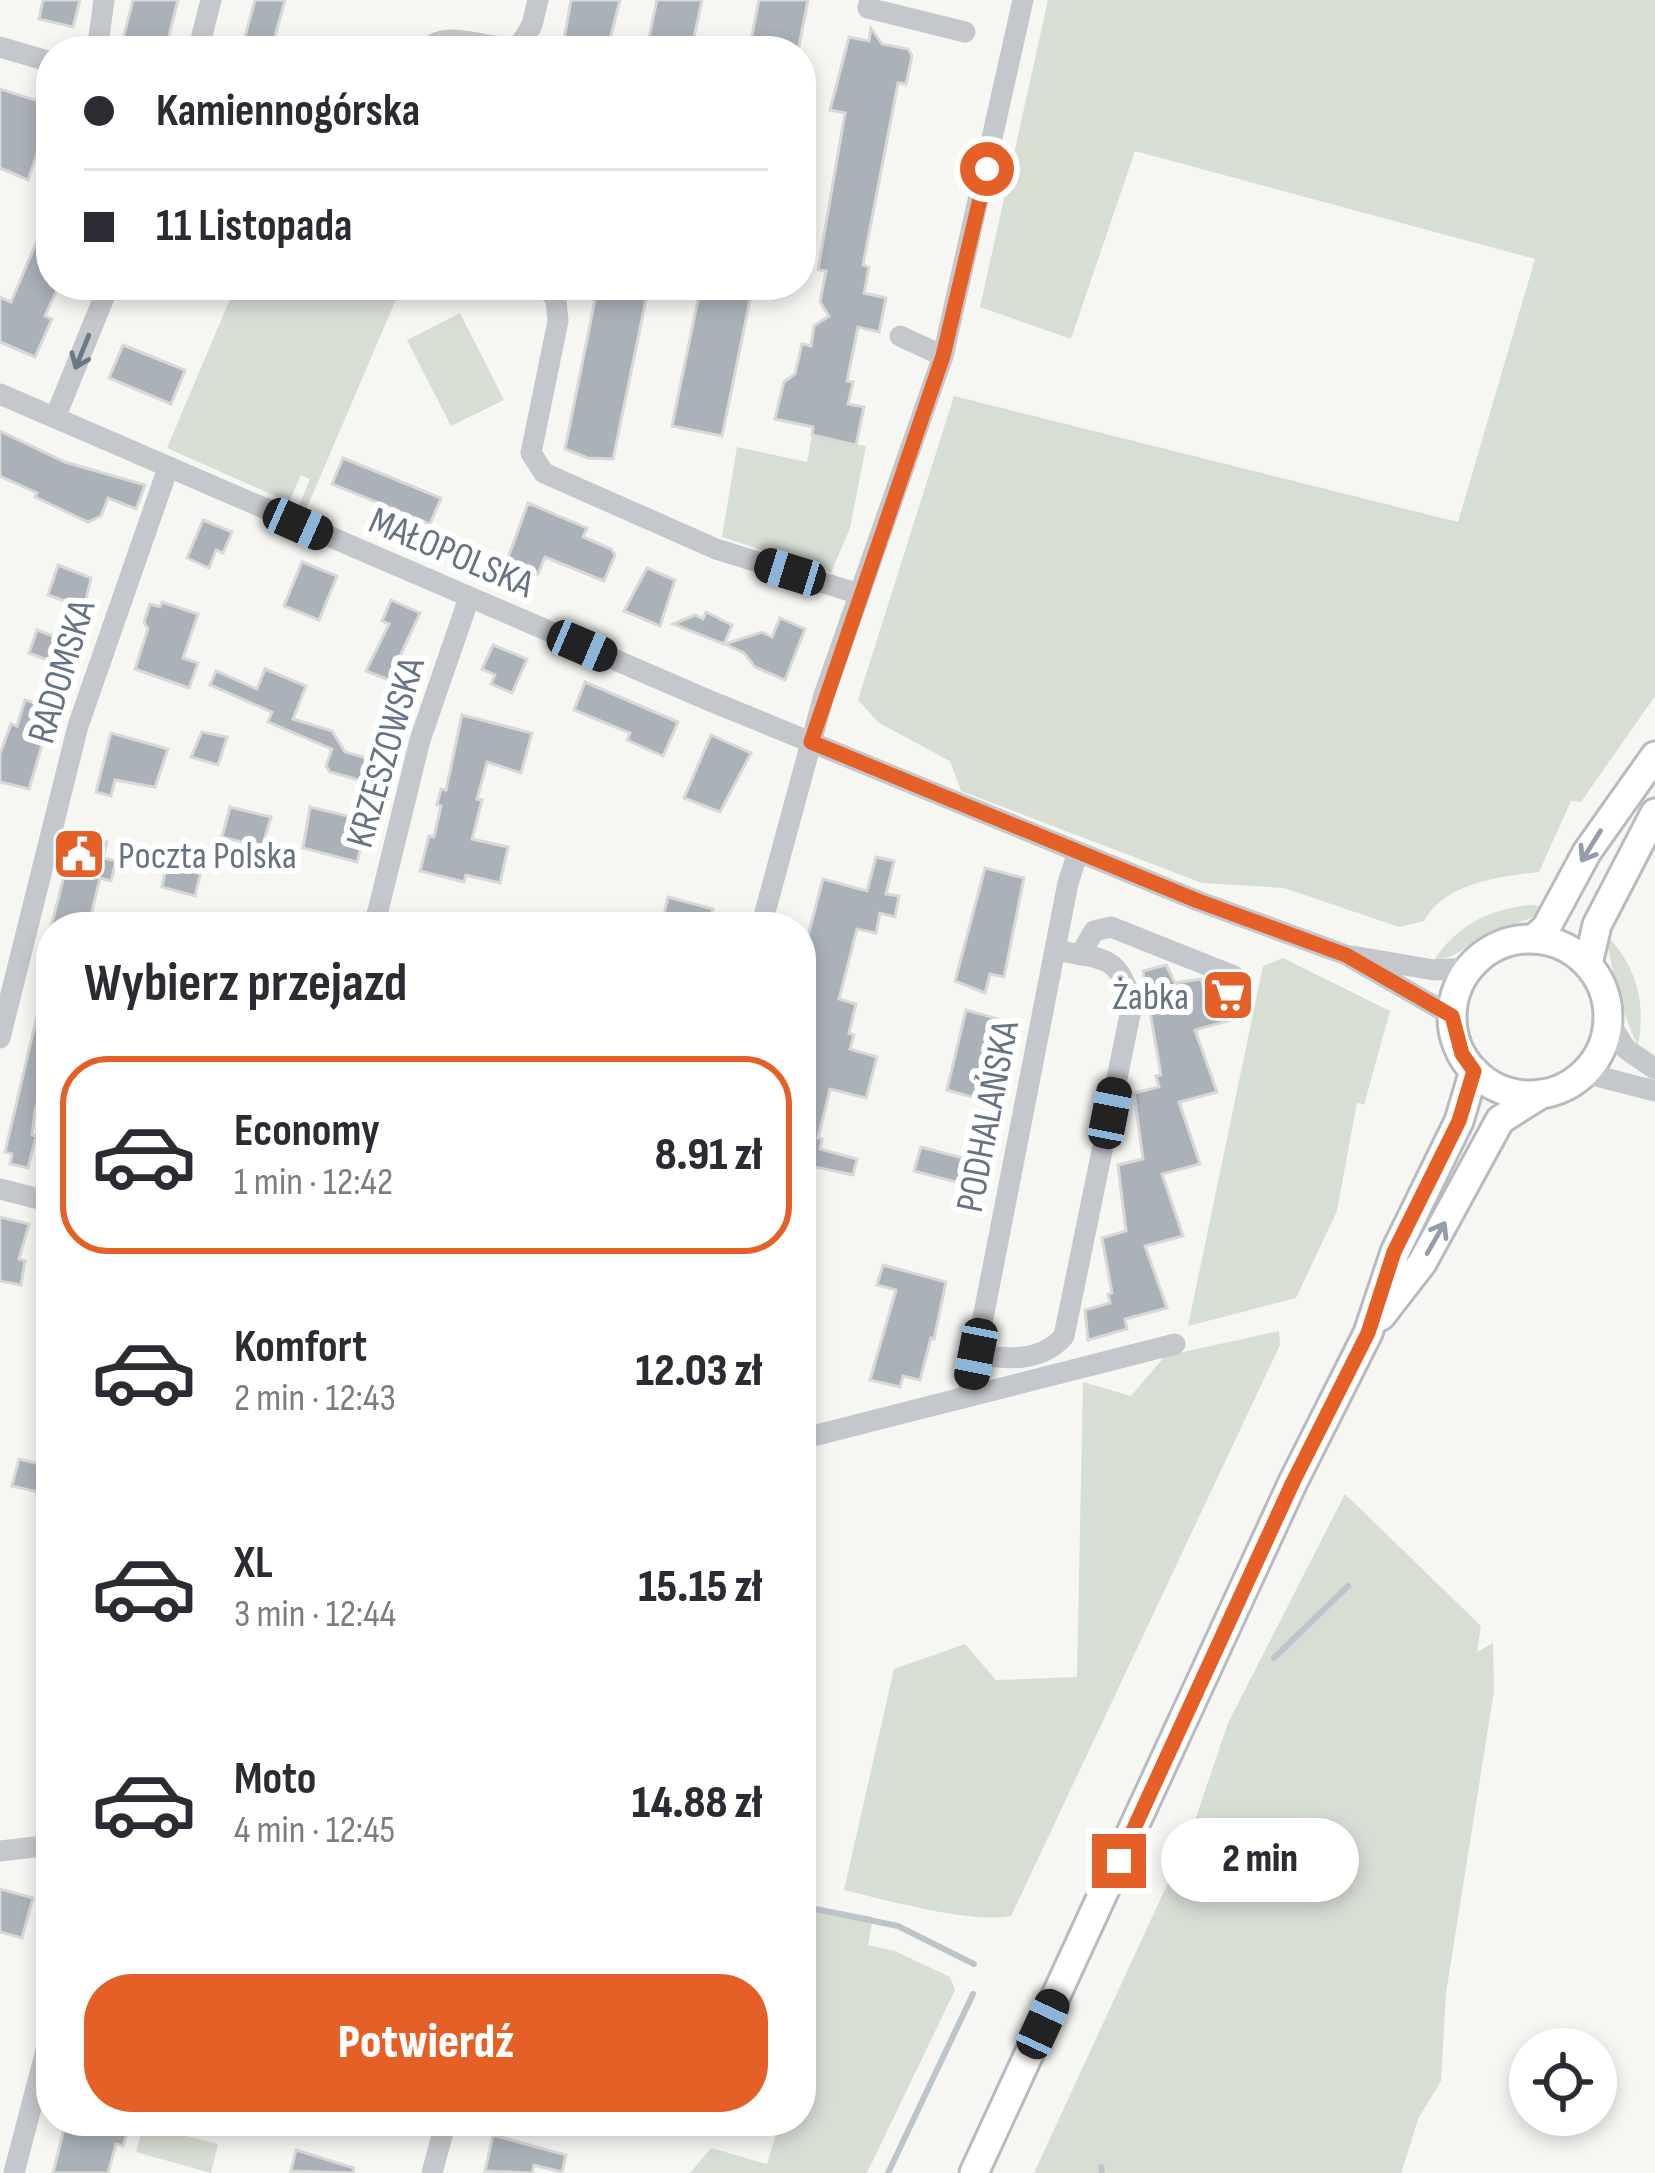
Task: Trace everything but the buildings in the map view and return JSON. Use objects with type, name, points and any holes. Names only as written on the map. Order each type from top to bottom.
[{"type":"main road","points":[[1541,1094],[1498,1088],[1474,1071],[1462,1054],[1452,1016],[1460,983],[1469,968],[1498,946],[1533,938],[1546,928],[1587,852],[1655,756]]},
{"type":"main road","points":[[1588,964],[1597,925],[1655,813]]},
{"type":"main road","points":[[1368,1333],[1422,1263],[1500,1120],[1585,1073],[1604,1043],[1607,1000],[1588,964],[1563,946],[1533,938]]},
{"type":"main road","points":[[974,2173],[1293,1482],[1368,1333],[1394,1252],[1459,1121],[1474,1071]]},
{"type":"street","points":[[99,36],[104,0]]},
{"type":"street","points":[[202,36],[211,0]]},
{"type":"street","points":[[525,36],[538,0]]},
{"type":"street","points":[[870,0],[868,8],[965,32]]},
{"type":"street","points":[[765,912],[811,742],[943,356],[1023,0]]},
{"type":"street","points":[[0,46],[36,57]]},
{"type":"street","points":[[55,418],[103,300]]},
{"type":"street","points":[[556,300],[558,321],[531,452],[544,473],[716,549],[859,594]]},
{"type":"street","points":[[900,336],[943,356]]},
{"type":"street","name":"MAŁOPOLSKA","points":[[0,394],[811,742],[1346,955]]},
{"type":"street","name":"RADOMSKA","points":[[0,1039],[78,726],[168,468]]},
{"type":"street","name":"KRZESZOWSKA","points":[[378,912],[420,740],[469,598]]},
{"type":"street","name":"PODHALAŃSKA","points":[[968,1395],[1078,852]]},
{"type":"street","points":[[1080,955],[1094,931],[1111,927],[1234,976]]},
{"type":"street","points":[[976,1354],[1008,1360],[1045,1351],[1064,1336],[1132,1005],[1116,967],[1100,956],[1056,950]]},
{"type":"street","points":[[1346,955],[1434,970],[1469,968]]},
{"type":"street","points":[[1346,955],[1452,1016]]},
{"type":"street","points":[[1609,1020],[1626,1049],[1655,1069]]},
{"type":"street","points":[[1585,1073],[1655,1091]]},
{"type":"street","points":[[0,1189],[36,1198]]},
{"type":"street","points":[[816,1435],[1175,1344]]},
{"type":"street","points":[[0,1851],[36,1847]]},
{"type":"street","points":[[14,2173],[36,2089]]},
{"type":"street","points":[[433,2173],[442,2136]]},
{"type":"shaded area","points":[[1048,0],[1655,0],[1655,696],[1581,802],[1571,801],[1539,872],[1491,879],[1459,890],[1433,908],[1424,921],[1399,927],[1284,888],[1202,883],[961,791],[950,761],[879,723],[858,700],[954,396],[1458,522],[1535,259],[1135,151],[1071,339],[980,307]]},
{"type":"shaded area","points":[[230,300],[396,300],[306,510],[299,506],[310,479],[301,475],[289,502],[167,448]]},
{"type":"shaded area","points":[[460,313],[504,400],[451,426],[407,340]]},
{"type":"shaded area","points":[[812,435],[866,446],[850,528],[831,573],[722,537],[737,447],[807,462]]},
{"type":"shaded area","points":[[1531,905],[1548,907],[1434,960],[1453,937],[1476,921]]},
{"type":"shaded area","points":[[1608,937],[1637,987],[1638,1045],[1618,992]]},
{"type":"shaded area","points":[[1283,958],[1390,1011],[1364,1105],[1357,1102],[1337,1211],[1296,1298],[1188,1326],[1263,966]]},
{"type":"shaded area","points":[[1279,1331],[1280,1345],[1011,1916],[952,1914],[844,1890],[894,1669],[965,1644],[996,1680],[1077,1677],[1083,1382],[1131,1396],[1165,1356]]},
{"type":"shaded area","points":[[1345,1494],[1481,1626],[1477,1652],[1493,1643],[1494,1691],[1446,1993],[1441,2081],[1419,2117],[1401,2173],[1034,2173],[1190,1835],[1228,1723]]},
{"type":"shaded area","points":[[816,1907],[873,1917],[868,1945],[895,1951],[950,1977],[955,1990],[867,2173],[690,2173],[711,2148],[767,2164],[775,2136],[816,2136]]},
{"type":"shaded area","points":[[140,2136],[186,2136],[218,2144],[211,2173],[136,2152]]},
{"type":"waterway","points":[[1274,1658],[1348,1586]]},
{"type":"waterway","points":[[816,1909],[898,1926],[974,1964]]},
{"type":"waterway","points":[[888,2173],[973,1994]]},
{"type":"waterway","points":[[1101,2167],[1102,2173]]},
{"type":"place","name":"Poczta Polska","points":[[79,854]]},
{"type":"place","name":"Żabka","points":[[1228,995]]},
{"type":"route","points":[[987,169],[943,356],[811,742],[1198,901],[1346,955],[1452,1016],[1454,1036],[1474,1071],[1459,1121],[1394,1252],[1368,1333],[1293,1482],[1119,1861]]}]
